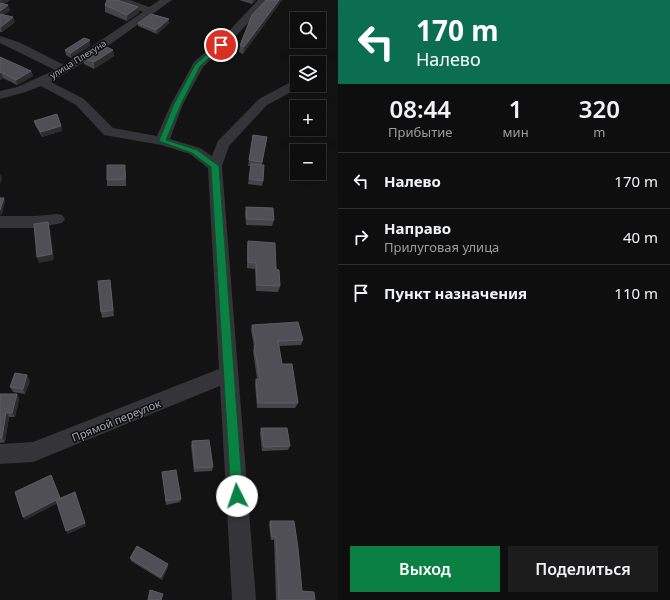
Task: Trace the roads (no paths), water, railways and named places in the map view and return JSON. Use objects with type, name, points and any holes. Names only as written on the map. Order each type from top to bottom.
[{"type":"street","points":[[121,0],[150,11]]},
{"type":"street","name":"улица Плехуна","points":[[0,95],[42,82],[167,0]]},
{"type":"street","points":[[162,141],[177,104],[198,65],[232,34],[264,0]]},
{"type":"street","points":[[0,39],[27,51],[49,64],[64,69]]},
{"type":"street","points":[[42,82],[80,102],[108,132],[162,141],[195,151],[215,166]]},
{"type":"street","points":[[244,600],[215,166],[224,144],[263,102],[290,88]]},
{"type":"street","points":[[0,222],[35,222],[57,219]]},
{"type":"street","name":"Прямой переулок","points":[[0,454],[33,452],[229,374]]}]
